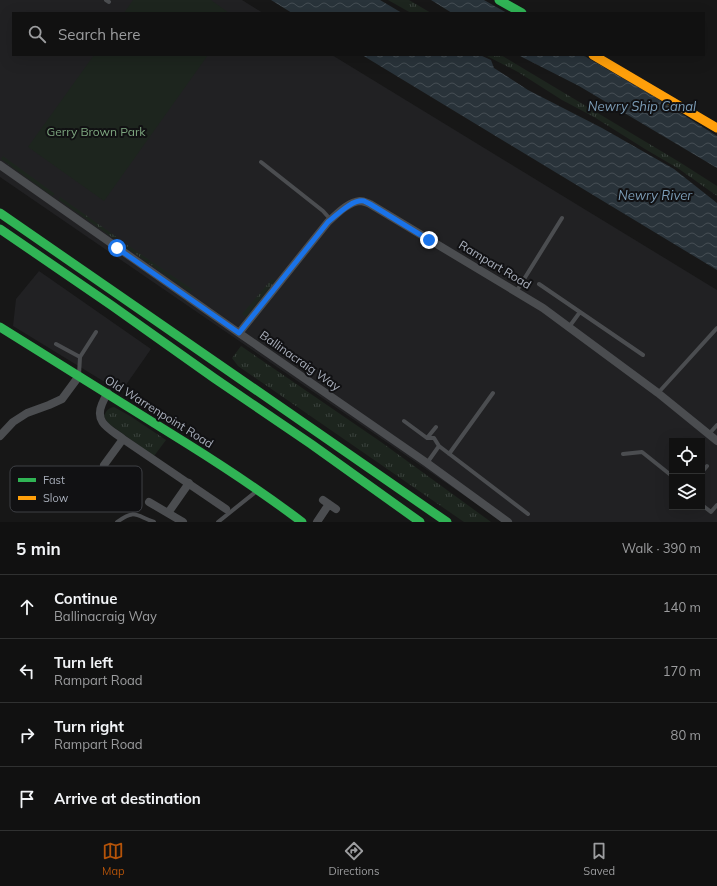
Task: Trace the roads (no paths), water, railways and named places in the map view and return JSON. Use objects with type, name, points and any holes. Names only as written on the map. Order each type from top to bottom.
[{"type":"main road","points":[[499,0],[520,12]]},
{"type":"main road","points":[[595,56],[717,128]]},
{"type":"main road","points":[[0,213],[447,522]]},
{"type":"main road","points":[[0,229],[311,444],[420,522]]},
{"type":"main road","name":"Old Warrenpoint Road","points":[[0,327],[108,393],[259,490],[302,522]]},
{"type":"street","name":"Ballinacraig Way","points":[[0,165],[508,522]]},
{"type":"street","name":"Rampart Road","points":[[239,333],[328,222],[345,208],[355,202],[362,201],[370,204],[543,308],[658,393],[717,441]]},
{"type":"street","points":[[0,436],[12,422],[27,413],[62,399],[79,376]]},
{"type":"street","points":[[108,393],[100,410],[99,416],[102,422],[109,429],[226,509]]},
{"type":"street","points":[[104,465],[123,439]]},
{"type":"street","points":[[168,513],[189,483]]},
{"type":"street","points":[[149,502],[183,522]]},
{"type":"street","points":[[316,522],[326,502],[336,509]]},
{"type":"lane","points":[[261,162],[323,211],[330,220]]},
{"type":"lane","points":[[516,292],[562,218]]},
{"type":"lane","points":[[539,284],[643,354]]},
{"type":"lane","points":[[569,327],[580,312]]},
{"type":"lane","points":[[658,393],[717,328]]},
{"type":"lane","points":[[79,376],[80,357],[96,332]]},
{"type":"lane","points":[[56,344],[80,357]]},
{"type":"lane","points":[[449,454],[493,394]]},
{"type":"lane","points":[[404,421],[427,438],[434,438],[439,446],[528,514]]},
{"type":"lane","points":[[709,434],[717,425]]},
{"type":"lane","points":[[427,438],[436,426]]},
{"type":"lane","points":[[426,463],[439,446]]},
{"type":"lane","points":[[623,454],[642,452],[670,474]]},
{"type":"lane","points":[[218,522],[259,490]]},
{"type":"lane","points":[[705,507],[711,512],[717,505]]},
{"type":"lane","points":[[117,522],[134,514],[154,522]]},
{"type":"water","points":[[271,0],[380,0],[400,12],[290,12]]},
{"type":"water","points":[[431,0],[484,0],[505,12],[450,12]]},
{"type":"water","name":"Newry River","points":[[364,56],[482,56],[491,60],[494,68],[528,90],[602,128],[674,169],[717,203],[717,270]]},
{"type":"water","name":"Newry Ship Canal","points":[[520,56],[586,57],[650,94],[717,136],[717,168],[579,86]]},
{"type":"park label","name":"Gerry Brown Park","points":[[96,132]]}]
